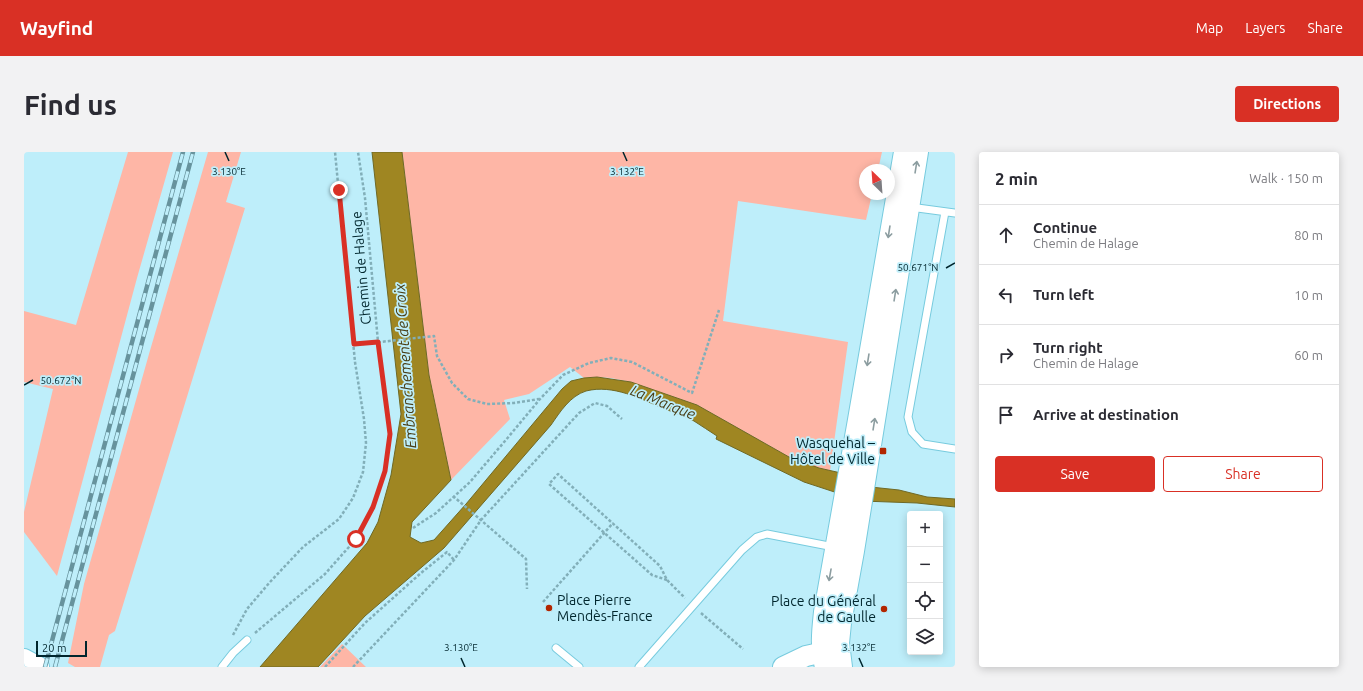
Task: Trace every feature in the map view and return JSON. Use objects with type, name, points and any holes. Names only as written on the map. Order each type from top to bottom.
[{"type":"street","points":[[783,667],[798,659],[832,659],[841,623],[844,549],[902,205],[904,152]]},
{"type":"street","points":[[902,205],[918,152]]},
{"type":"street","points":[[24,659],[39,667]]},
{"type":"lane","points":[[902,205],[955,213]]},
{"type":"lane","points":[[945,212],[908,417],[912,432],[923,444],[955,449]]},
{"type":"lane","points":[[639,667],[692,605],[742,550],[757,537],[767,534],[844,549]]},
{"type":"lane","points":[[222,667],[233,653],[247,640]]},
{"type":"lane","points":[[556,648],[579,667]]},
{"type":"path","name":"Chemin de Halage","points":[[231,642],[233,635],[247,609],[270,582],[303,547],[339,519],[353,498],[363,472],[366,443],[364,419],[354,344],[335,152]]},
{"type":"path","name":"Chemin de Halage","points":[[247,640],[325,574],[356,539],[373,507],[385,471],[390,434],[378,342],[365,198],[358,152]]},
{"type":"path","points":[[413,528],[436,512],[470,482],[506,441],[540,398],[563,376],[589,363],[611,358],[632,362],[692,393],[719,310]]},
{"type":"path","points":[[354,344],[434,336],[437,356],[452,383],[468,399],[487,404],[514,403],[540,398]]},
{"type":"path","points":[[353,667],[454,560],[481,520],[579,413],[595,402],[607,406],[622,419]]},
{"type":"path","points":[[667,580],[652,575],[549,484],[558,474],[660,566],[667,580],[692,605],[743,650]]},
{"type":"path","points":[[453,496],[526,559],[527,589]]},
{"type":"path","points":[[543,602],[613,523]]},
{"type":"path","points":[[325,667],[365,623],[421,573],[447,552],[454,560]]},
{"type":"shaded area","points":[[128,152],[173,152],[137,278],[57,576],[24,532],[24,512],[53,389],[24,382],[24,311],[76,325]]},
{"type":"shaded area","points":[[208,152],[241,152],[226,202],[245,208],[115,631],[109,635],[100,667],[75,667],[68,663],[84,584]]},
{"type":"shaded area","points":[[402,152],[882,152],[879,164],[859,164],[859,200],[871,200],[866,220],[738,201],[723,321],[848,342],[830,471],[802,463],[789,457],[697,405],[631,382],[611,378],[584,378],[570,367],[529,394],[504,400],[510,419],[451,480],[429,375]]},
{"type":"shaded area","points":[[342,644],[366,667],[320,667]]},
{"type":"water","points":[[372,152],[402,152],[429,375],[451,480],[412,522],[410,537],[421,543],[434,540],[562,389],[571,381],[597,377],[631,382],[697,405],[789,457],[819,468],[841,473],[861,486],[899,490],[927,497],[955,499],[955,507],[917,503],[862,501],[804,482],[716,439],[717,436],[691,419],[637,397],[606,389],[586,391],[580,393],[566,405],[551,425],[444,548],[365,616],[318,667],[260,667],[367,543],[378,522],[391,475],[401,414]]},
{"type":"railway","points":[[45,667],[183,152]]},
{"type":"railway","points":[[55,667],[193,152]]},
{"type":"place","name":"Wasquehal – Hôtel de Ville","points":[[883,451]]},
{"type":"place","name":"Place Pierre Mendès-France","points":[[549,608]]},
{"type":"place","name":"Place du Général de Gaulle","points":[[884,609]]},
{"type":"route","points":[[339,190],[354,344],[378,342],[390,434],[385,471],[373,507],[356,539]]},
{"type":"water label","name":"Embranchement de Croix","points":[[405,366]]},
{"type":"water label","name":"La Marque","points":[[663,402]]}]
